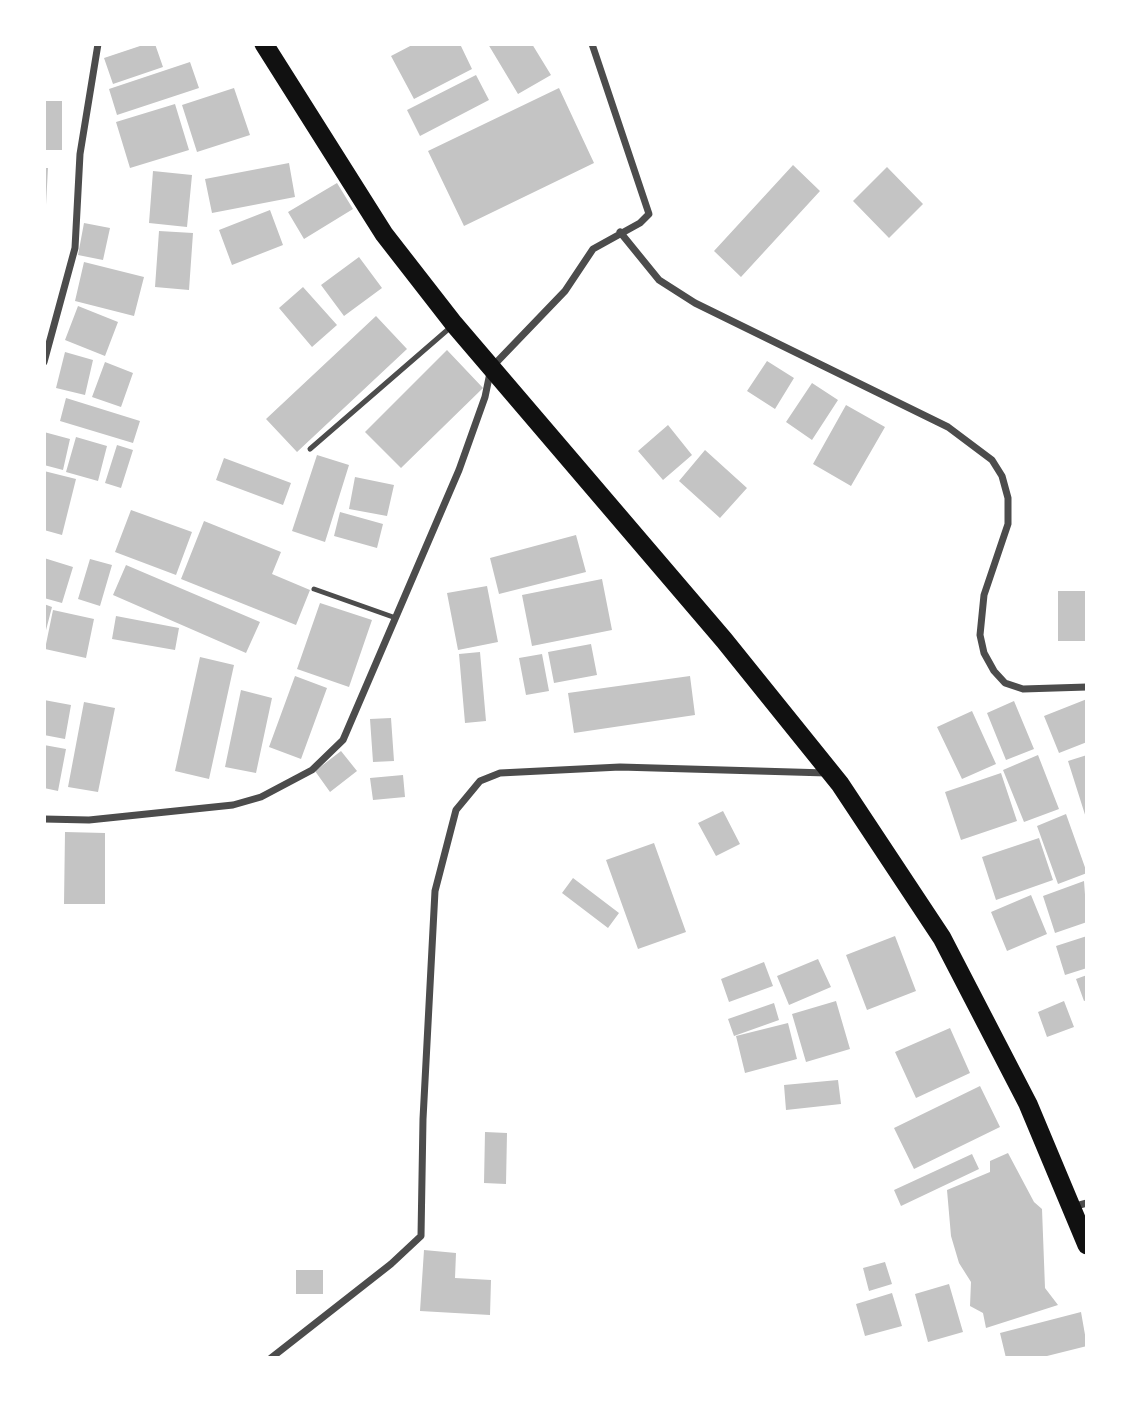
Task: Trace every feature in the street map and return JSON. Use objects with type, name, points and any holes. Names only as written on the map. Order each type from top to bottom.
[{"type":"highway","points":[[264,44],[384,234],[454,324],[724,640],[831,774],[943,938],[1079,1205],[1087,1245]]},
{"type":"street","points":[[44,362],[75,248],[80,154],[98,44]]},
{"type":"street","points":[[44,819],[89,820],[233,805],[261,797],[312,770],[343,740],[393,617],[459,470],[485,397],[491,368],[565,291],[593,249],[646,219],[648,205],[592,44]]},
{"type":"street","points":[[620,232],[659,280],[695,303],[948,427],[992,460],[1002,476],[1008,498],[1008,524],[984,595],[980,635],[984,653],[994,671],[1005,683],[1023,690],[1087,687]]},
{"type":"street","points":[[271,1358],[391,1264],[421,1236],[423,1119],[435,891],[456,810],[480,781],[500,774],[620,767],[831,774]]},
{"type":"lane","points":[[310,449],[454,324]]},
{"type":"lane","points":[[314,589],[393,617]]},
{"type":"building","points":[[146,44],[155,44],[163,67],[113,84],[104,58]]},
{"type":"building","points":[[414,44],[460,44],[472,69],[414,99],[391,56]]},
{"type":"building","points":[[488,44],[532,44],[551,75],[518,94]]},
{"type":"building","points":[[190,62],[199,88],[117,115],[109,89]]},
{"type":"building","points":[[476,75],[489,100],[420,136],[407,110]]},
{"type":"building","points":[[234,88],[250,135],[197,152],[182,105]]},
{"type":"building","points":[[559,88],[594,163],[464,226],[428,151]]},
{"type":"building","points":[[44,101],[62,101],[62,150],[44,150]]},
{"type":"building","points":[[175,104],[189,150],[130,168],[116,122]]},
{"type":"building","points":[[289,163],[295,197],[212,213],[205,179]]},
{"type":"building","points":[[793,165],[820,191],[741,277],[714,251]]},
{"type":"building","points":[[887,167],[923,204],[889,238],[853,201]]},
{"type":"building","points":[[44,168],[48,168],[46,205],[44,205]]},
{"type":"building","points":[[153,171],[192,175],[187,227],[149,223]]},
{"type":"building","points":[[337,183],[353,209],[304,239],[288,212]]},
{"type":"building","points":[[270,210],[283,245],[232,265],[219,230]]},
{"type":"building","points":[[84,223],[110,228],[103,260],[78,255]]},
{"type":"building","points":[[159,231],[193,233],[189,290],[155,287]]},
{"type":"building","points":[[359,257],[382,288],[344,316],[321,285]]},
{"type":"building","points":[[84,262],[144,277],[134,316],[75,301]]},
{"type":"building","points":[[303,287],[337,325],[312,347],[279,308]]},
{"type":"building","points":[[78,306],[118,322],[105,356],[65,340]]},
{"type":"building","points":[[376,316],[407,349],[297,452],[266,419]]},
{"type":"building","points":[[447,350],[483,388],[401,468],[365,432]]},
{"type":"building","points":[[65,352],[93,360],[85,395],[56,388]]},
{"type":"building","points":[[767,361],[794,378],[775,409],[747,391]]},
{"type":"building","points":[[105,362],[133,373],[121,407],[92,397]]},
{"type":"building","points":[[812,383],[838,400],[812,440],[786,422]]},
{"type":"building","points":[[66,398],[140,421],[133,443],[60,421]]},
{"type":"building","points":[[846,405],[885,427],[851,486],[813,464]]},
{"type":"building","points":[[668,425],[692,455],[663,480],[638,451]]},
{"type":"building","points":[[44,432],[70,439],[63,470],[44,465]]},
{"type":"building","points":[[76,437],[107,446],[98,481],[66,472]]},
{"type":"building","points":[[117,445],[133,450],[121,488],[105,483]]},
{"type":"building","points":[[705,450],[747,488],[720,518],[679,481]]},
{"type":"building","points":[[317,455],[349,465],[325,542],[292,531]]},
{"type":"building","points":[[224,458],[291,483],[283,505],[216,480]]},
{"type":"building","points":[[44,471],[76,479],[62,535],[44,530]]},
{"type":"building","points":[[355,477],[394,485],[387,516],[349,509]]},
{"type":"building","points":[[131,510],[192,532],[176,575],[115,552]]},
{"type":"building","points":[[340,512],[383,524],[377,548],[334,536]]},
{"type":"building","points":[[204,521],[281,552],[272,574],[310,590],[296,625],[181,579]]},
{"type":"building","points":[[576,535],[586,572],[499,594],[490,558]]},
{"type":"building","points":[[44,558],[73,567],[62,603],[44,598]]},
{"type":"building","points":[[90,559],[112,565],[100,606],[78,599]]},
{"type":"building","points":[[126,565],[260,622],[246,653],[113,595]]},
{"type":"building","points":[[602,579],[612,630],[532,646],[522,595]]},
{"type":"building","points":[[487,586],[498,642],[458,650],[447,593]]},
{"type":"building","points":[[1058,591],[1087,591],[1087,641],[1058,641]]},
{"type":"building","points":[[320,603],[372,620],[349,687],[297,669]]},
{"type":"building","points":[[44,604],[52,607],[45,634],[44,634]]},
{"type":"building","points":[[53,610],[94,619],[86,658],[45,649]]},
{"type":"building","points":[[116,616],[179,628],[175,650],[112,639]]},
{"type":"building","points":[[591,644],[597,675],[554,683],[548,652]]},
{"type":"building","points":[[480,652],[486,721],[465,723],[459,654]]},
{"type":"building","points":[[542,654],[549,691],[526,695],[519,658]]},
{"type":"building","points":[[200,657],[234,665],[209,779],[175,771]]},
{"type":"building","points":[[295,676],[327,688],[301,759],[269,747]]},
{"type":"building","points":[[690,676],[695,715],[574,733],[568,693]]},
{"type":"building","points":[[241,690],[272,698],[256,773],[225,767]]},
{"type":"building","points":[[1087,699],[1087,742],[1059,753],[1044,716]]},
{"type":"building","points":[[44,700],[71,705],[65,739],[44,735]]},
{"type":"building","points":[[1014,701],[1034,749],[1006,760],[987,713]]},
{"type":"building","points":[[84,702],[115,708],[98,792],[68,787]]},
{"type":"building","points":[[972,711],[996,764],[962,779],[937,727]]},
{"type":"building","points":[[391,718],[394,761],[373,762],[370,719]]},
{"type":"building","points":[[44,745],[66,749],[58,791],[44,788]]},
{"type":"building","points":[[341,751],[357,771],[330,792],[315,771]]},
{"type":"building","points":[[1038,755],[1059,809],[1024,822],[1003,770]]},
{"type":"building","points":[[1087,755],[1087,821],[1068,761]]},
{"type":"building","points":[[1001,773],[1017,821],[961,840],[945,792]]},
{"type":"building","points":[[403,775],[405,797],[373,800],[370,778]]},
{"type":"building","points":[[723,811],[740,844],[716,856],[698,823]]},
{"type":"building","points":[[1066,814],[1087,873],[1058,884],[1037,826]]},
{"type":"building","points":[[65,832],[105,833],[105,904],[64,904]]},
{"type":"building","points":[[1039,838],[1053,880],[996,900],[982,857]]},
{"type":"building","points":[[654,843],[686,932],[638,949],[606,860]]},
{"type":"building","points":[[573,878],[619,913],[608,928],[562,893]]},
{"type":"building","points":[[1084,881],[1087,922],[1055,933],[1043,896]]},
{"type":"building","points":[[1031,895],[1047,934],[1007,951],[991,912]]},
{"type":"building","points":[[895,936],[916,991],[867,1010],[846,955]]},
{"type":"building","points":[[1087,936],[1087,968],[1065,975],[1056,946]]},
{"type":"building","points":[[818,959],[831,987],[789,1005],[777,976]]},
{"type":"building","points":[[764,962],[773,986],[729,1002],[721,979]]},
{"type":"building","points":[[1087,975],[1087,1000],[1084,1001],[1076,979]]},
{"type":"building","points":[[836,1001],[850,1049],[806,1062],[792,1014]]},
{"type":"building","points":[[1064,1001],[1074,1027],[1047,1037],[1038,1012]]},
{"type":"building","points":[[774,1003],[779,1020],[734,1036],[728,1019]]},
{"type":"building","points":[[788,1023],[797,1059],[745,1073],[736,1036]]},
{"type":"building","points":[[950,1028],[970,1073],[916,1098],[895,1052]]},
{"type":"building","points":[[838,1080],[841,1104],[786,1110],[784,1085]]},
{"type":"building","points":[[980,1086],[1000,1127],[914,1169],[894,1128]]},
{"type":"building","points":[[485,1132],[507,1133],[506,1184],[484,1183]]},
{"type":"building","points":[[1008,1153],[1034,1202],[1042,1209],[1045,1288],[1058,1305],[986,1328],[983,1313],[970,1306],[971,1282],[959,1263],[951,1236],[947,1190],[990,1172],[990,1161]]},
{"type":"building","points":[[972,1154],[979,1169],[901,1206],[894,1190]]},
{"type":"building","points":[[424,1250],[456,1253],[455,1278],[491,1280],[490,1315],[420,1311]]},
{"type":"building","points":[[885,1262],[892,1284],[869,1291],[863,1268]]},
{"type":"building","points":[[296,1270],[323,1270],[323,1294],[296,1294]]},
{"type":"building","points":[[949,1284],[963,1332],[928,1342],[915,1294]]},
{"type":"building","points":[[892,1293],[902,1326],[865,1336],[856,1304]]},
{"type":"building","points":[[1081,1312],[1087,1346],[1039,1358],[1006,1358],[1000,1333]]}]
